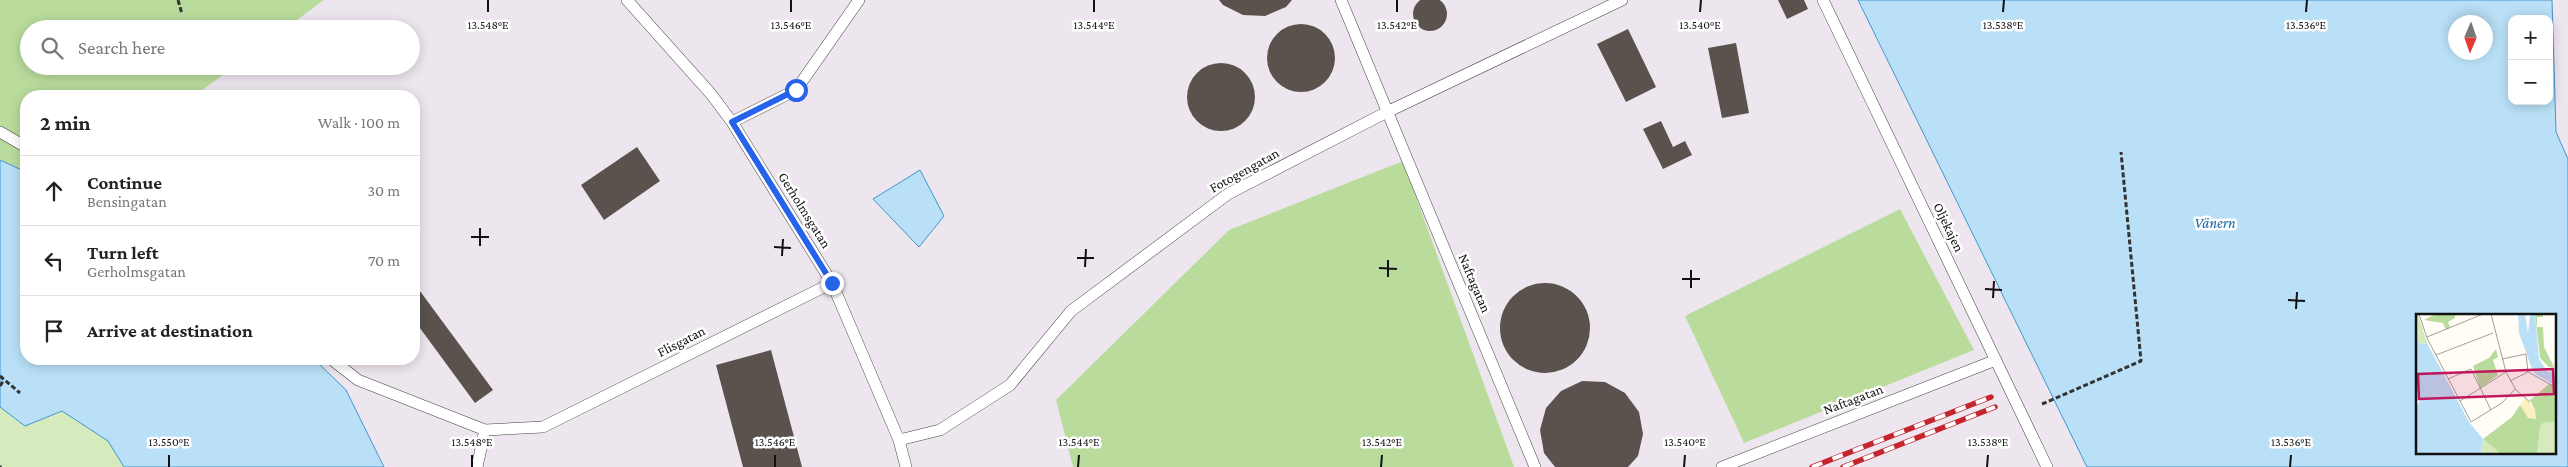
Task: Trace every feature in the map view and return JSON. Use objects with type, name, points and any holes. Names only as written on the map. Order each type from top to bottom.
[{"type":"lane","name":"Gerholmsgatan","points":[[626,0],[710,94],[732,122],[832,283],[899,440],[906,467]]},
{"type":"lane","points":[[732,122],[796,90],[859,0]]},
{"type":"lane","name":"Naftagatan","points":[[1341,0],[1535,467]]},
{"type":"lane","name":"Fotogengatan","points":[[899,440],[940,430],[1010,385],[1071,311],[1228,194],[1387,112],[1622,0]]},
{"type":"lane","name":"Oljekajen","points":[[1823,0],[2047,467]]},
{"type":"lane","points":[[0,132],[20,143]]},
{"type":"lane","name":"Flisgatan","points":[[485,430],[543,427],[832,283]]},
{"type":"lane","name":"Naftagatan","points":[[1722,467],[1996,360]]},
{"type":"lane","points":[[339,365],[358,380],[485,430],[477,467]]},
{"type":"path","points":[[178,0],[182,14]]},
{"type":"path","points":[[2042,404],[2141,361],[2121,152]]},
{"type":"path","points":[[0,376],[20,393]]},
{"type":"path","points":[[0,386],[4,380]]},
{"type":"shaded area","points":[[324,0],[1858,0],[2087,467],[384,467],[346,390],[320,365],[420,365],[420,90],[202,90],[223,75],[420,75],[420,20],[297,20]]},
{"type":"shaded area","points":[[2552,0],[2568,0],[2568,159],[2556,132]]},
{"type":"green space","points":[[0,0],[324,0],[297,20],[20,20],[20,75],[223,75],[202,90],[20,90],[20,169],[0,160]]},
{"type":"green space","points":[[1403,161],[1514,467],[1073,467],[1056,400],[1229,230]]},
{"type":"green space","points":[[1900,209],[1974,350],[1744,443],[1685,316]]},
{"type":"green space","points":[[0,407],[25,426],[62,411],[108,441],[124,467],[0,467]]},
{"type":"water","name":"Vänern","points":[[1858,0],[2552,0],[2552,15],[2508,15],[2508,105],[2553,105],[2553,33],[2556,132],[2568,159],[2568,467],[2087,467]]},
{"type":"water","points":[[0,160],[20,169],[20,365],[320,365],[346,390],[384,467],[124,467],[108,441],[62,411],[25,426],[0,407]]},
{"type":"water","points":[[920,170],[944,216],[919,247],[873,199]]},
{"type":"building","points":[[1424,-1],[1436,-1],[1442,2],[1447,14],[1442,26],[1430,31],[1418,26],[1413,14],[1418,2]]},
{"type":"building","points":[[1219,0],[1292,0],[1286,7],[1265,16],[1243,15],[1223,5]]},
{"type":"building","points":[[1778,0],[1804,0],[1808,9],[1787,19]]},
{"type":"building","points":[[1301,24],[1314,27],[1325,34],[1332,45],[1335,58],[1332,71],[1325,82],[1314,89],[1301,92],[1288,89],[1277,82],[1270,71],[1267,58],[1270,45],[1277,34],[1288,27]]},
{"type":"building","points":[[1628,29],[1656,87],[1626,102],[1597,44]]},
{"type":"building","points":[[1736,43],[1749,113],[1722,118],[1708,48]]},
{"type":"building","points":[[1221,63],[1234,66],[1245,73],[1252,84],[1255,97],[1252,110],[1245,121],[1234,128],[1221,131],[1208,128],[1197,121],[1190,110],[1187,97],[1190,84],[1197,73],[1208,66]]},
{"type":"building","points":[[1661,121],[1673,147],[1685,141],[1692,155],[1663,169],[1643,129]]},
{"type":"building","points":[[637,147],[660,181],[604,220],[581,185]]},
{"type":"building","points":[[1536,283],[1554,283],[1570,290],[1583,303],[1590,319],[1590,337],[1583,353],[1570,366],[1554,373],[1536,373],[1520,366],[1507,353],[1500,337],[1500,319],[1507,303],[1520,290]]},
{"type":"building","points":[[420,291],[493,390],[475,403],[420,328]]},
{"type":"building","points":[[771,350],[802,467],[743,467],[716,365]]},
{"type":"building","points":[[1582,381],[1605,382],[1625,393],[1639,412],[1643,434],[1638,456],[1628,467],[1555,467],[1544,453],[1540,430],[1546,408],[1561,391]]},
{"type":"railway","points":[[1812,467],[1991,397]]},
{"type":"railway","points":[[1843,467],[1995,407]]},
{"type":"route","points":[[796,90],[732,122],[832,283]]}]
